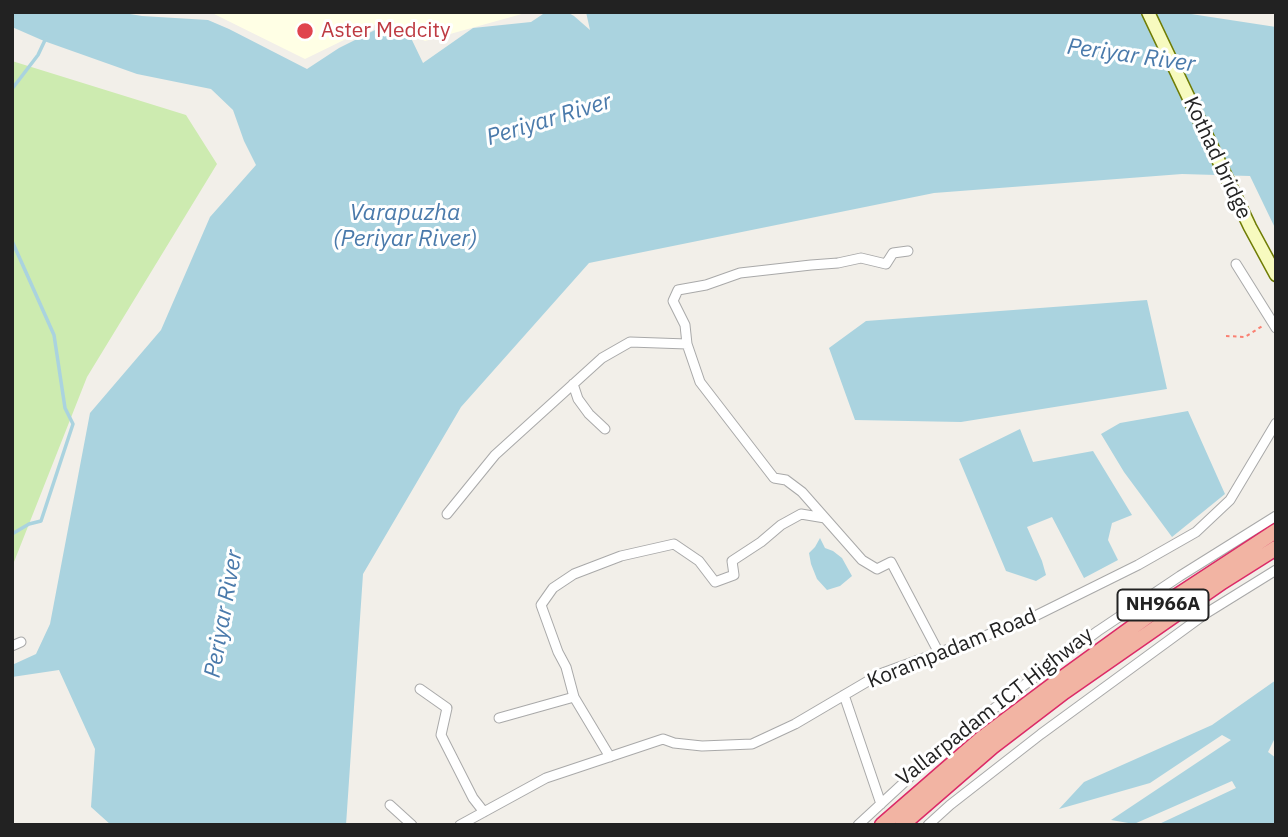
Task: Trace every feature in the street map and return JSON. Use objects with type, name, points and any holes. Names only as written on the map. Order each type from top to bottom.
[{"type":"highway","name":"Vallarpadam ICT Highway","points":[[902,825],[1059,688],[1166,603],[1276,531]]},
{"type":"highway","name":"Vallarpadam ICT Highway","points":[[882,825],[982,738],[1276,548]]},
{"type":"main road","name":"Kothad bridge","points":[[1148,12],[1250,227],[1276,275]]},
{"type":"street","points":[[908,251],[893,253],[886,264],[861,258],[838,263],[740,273],[706,285],[678,290],[673,301],[685,325],[687,344],[700,382],[774,478],[786,480],[802,492],[862,560],[877,569],[891,562],[939,653]]},
{"type":"street","points":[[1236,264],[1273,324]]},
{"type":"street","points":[[447,514],[495,455],[602,358],[629,342],[687,344]]},
{"type":"street","points":[[573,384],[578,399],[605,429]]},
{"type":"street","name":"Korampadam Road","points":[[460,825],[546,778],[663,739],[702,746],[751,744],[795,724],[880,674],[1023,622],[1138,565],[1196,532],[1230,500],[1276,423]]},
{"type":"street","points":[[610,757],[574,696],[566,667],[541,605],[553,588],[574,574],[621,556],[674,544],[699,561],[715,582],[734,575],[732,561],[761,542],[781,524],[801,514],[825,518]]},
{"type":"street","points":[[858,825],[923,765],[1005,699],[1180,576],[1276,516]]},
{"type":"street","points":[[928,825],[1041,734],[1205,614],[1276,570]]},
{"type":"street","points":[[420,689],[447,708],[442,735],[473,798],[484,812]]},
{"type":"street","points":[[844,695],[881,804]]},
{"type":"street","points":[[499,718],[574,696]]},
{"type":"street","points":[[390,805],[412,825]]},
{"type":"path","points":[[1227,337],[1245,337],[1273,324]]},
{"type":"shaded area","name":"Aster Medcity","points":[[210,12],[529,12],[425,41],[383,21],[305,59]]},
{"type":"green space","points":[[12,61],[186,115],[217,164],[87,377],[12,567]]},
{"type":"water","name":"Varapuzha (Periyar River)","points":[[12,12],[118,12],[208,20],[307,69],[339,48],[381,27],[411,38],[423,63],[473,28],[531,22],[546,12],[567,12],[590,30],[586,12],[1178,12],[1276,27],[1276,230],[1250,176],[1182,174],[934,193],[589,263],[461,407],[363,574],[346,825],[111,825],[91,807],[95,749],[59,670],[12,677],[12,665],[36,654],[50,624],[90,413],[161,330],[210,217],[256,165],[233,110],[211,89],[137,74],[44,41],[12,27]]},
{"type":"water","points":[[1147,300],[1167,389],[961,422],[855,420],[829,348],[866,321]]},
{"type":"water","points":[[1188,411],[1225,494],[1172,537],[1124,472],[1101,434],[1120,423]]},
{"type":"water","points":[[1020,429],[1033,462],[1093,451],[1132,515],[1112,523],[1108,540],[1118,560],[1084,578],[1052,517],[1027,527],[1046,575],[1036,581],[1006,571],[959,459]]},
{"type":"water","points":[[820,538],[825,548],[842,558],[852,576],[840,586],[827,590],[817,579],[809,553]]},
{"type":"water","points":[[1276,680],[1276,736],[1268,752],[1276,758],[1276,825],[1157,825],[1236,788],[1232,781],[1134,824],[1111,820],[1231,740],[1222,735],[1150,783],[1059,809],[1084,782],[1212,725]]},
{"type":"waterway","points":[[12,89],[38,55],[46,38]]},
{"type":"waterway","points":[[12,241],[54,335],[65,408],[73,424],[41,521],[29,524],[12,534]]},
{"type":"place","name":"Aster Medcity","points":[[305,31]]},
{"type":"water label","name":"Periyar River","points":[[1131,56]]},
{"type":"water label","name":"Periyar River","points":[[549,120]]},
{"type":"water label","name":"Periyar River","points":[[224,614]]}]
